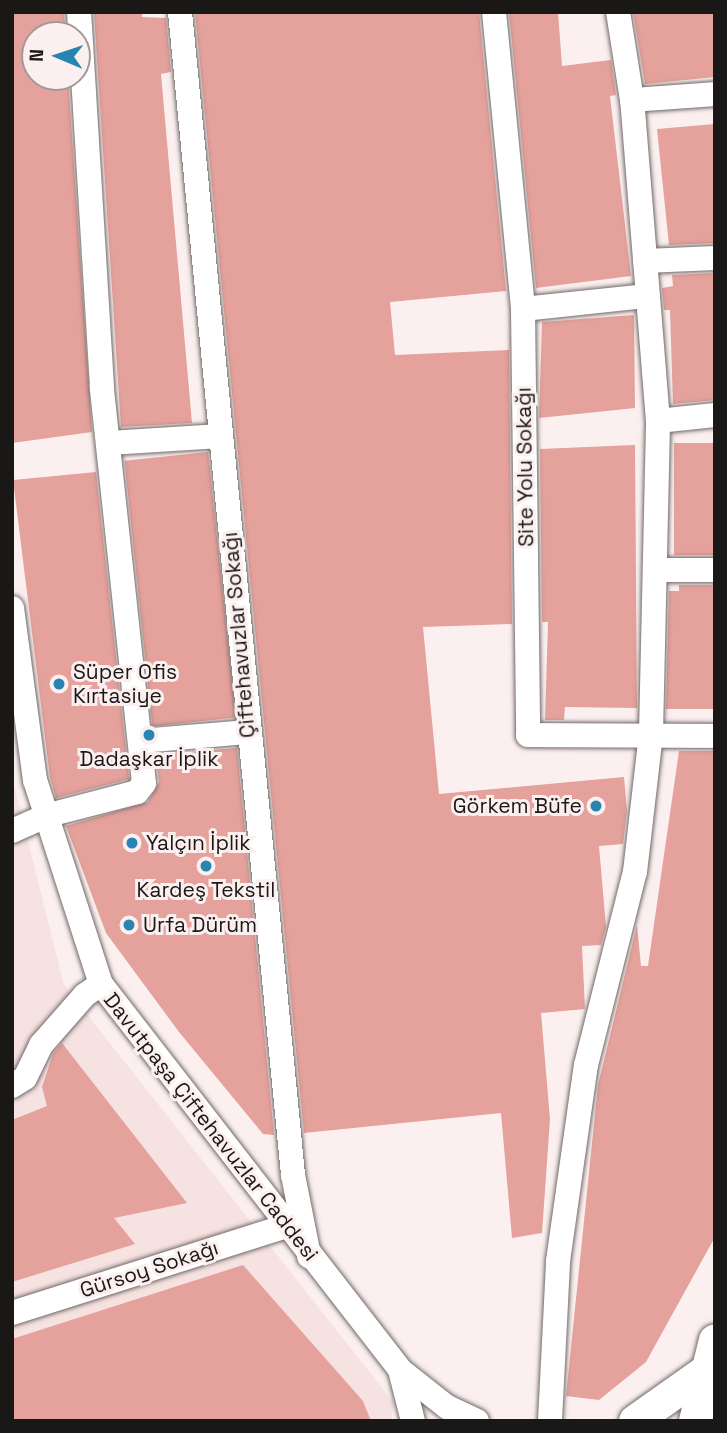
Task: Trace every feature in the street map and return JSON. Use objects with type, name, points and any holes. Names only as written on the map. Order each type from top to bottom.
[{"type":"main road","points":[[695,1421],[715,1340]]},
{"type":"main road","points":[[635,1421],[706,1370]]},
{"type":"street","points":[[12,831],[45,816],[139,790],[144,773],[109,443],[79,12]]},
{"type":"street","name":"Çiftehavuzlar Sokağı","points":[[180,12],[293,1175],[309,1256]]},
{"type":"street","name":"Site Yolu Sokağı","points":[[494,12],[523,309],[528,735],[651,733],[715,736]]},
{"type":"street","points":[[550,1421],[558,1261],[582,1091],[635,872],[651,733],[657,570],[658,421],[632,100],[618,12]]},
{"type":"street","points":[[632,100],[715,94]]},
{"type":"street","points":[[645,261],[715,258]]},
{"type":"street","points":[[523,309],[647,296]]},
{"type":"street","points":[[658,421],[715,415]]},
{"type":"street","points":[[109,443],[221,436]]},
{"type":"street","points":[[657,570],[715,570]]},
{"type":"street","name":"Davutpaşa Çiftehavuzlar Caddesi","points":[[12,608],[35,780],[101,984],[309,1256],[400,1370],[447,1406],[478,1421]]},
{"type":"street","points":[[140,741],[248,732]]},
{"type":"street","points":[[12,1086],[25,1078],[41,1045],[85,995],[101,984]]},
{"type":"street","name":"Gürsoy Sokağı","points":[[12,1313],[286,1226]]},
{"type":"street","points":[[400,1370],[413,1421]]},
{"type":"shaded area","points":[[12,777],[64,985],[394,1403],[391,1421],[12,1421]]},
{"type":"building","points":[[12,12],[64,12],[65,21],[21,21],[21,91],[69,91],[92,432],[12,443]]},
{"type":"building","points":[[94,12],[142,12],[142,17],[166,18],[171,72],[161,74],[192,423],[121,427]]},
{"type":"building","points":[[195,12],[479,12],[506,291],[390,302],[395,355],[509,350],[512,624],[423,627],[439,794],[624,777],[627,811],[623,844],[599,846],[606,927],[601,945],[582,946],[585,1009],[541,1013],[550,1119],[542,1233],[512,1238],[501,1113],[304,1133]]},
{"type":"building","points":[[509,12],[558,12],[562,66],[611,60],[616,95],[610,96],[631,276],[536,288]]},
{"type":"building","points":[[633,12],[715,12],[715,77],[645,84]]},
{"type":"building","points":[[715,124],[715,243],[669,245],[657,129]]},
{"type":"building","points":[[715,273],[715,400],[673,404],[670,310],[664,310],[662,288],[673,286],[672,275]]},
{"type":"building","points":[[634,315],[635,408],[539,418],[542,322]]},
{"type":"building","points":[[674,443],[715,443],[715,555],[674,555]]},
{"type":"building","points":[[635,445],[637,708],[565,707],[564,720],[545,720],[548,622],[542,622],[540,449]]},
{"type":"building","points":[[208,452],[236,718],[152,726],[124,461]]},
{"type":"building","points":[[96,472],[129,779],[56,798],[50,777],[13,480]]},
{"type":"building","points":[[679,585],[715,585],[715,709],[666,709],[669,591],[679,591]]},
{"type":"building","points":[[237,748],[274,1135],[263,1134],[179,1032],[106,933],[66,826],[148,802],[159,782],[156,755]]},
{"type":"building","points":[[679,751],[715,751],[715,1237],[646,1362],[599,1400],[566,1396],[598,1085],[637,925],[641,966],[648,966]]},
{"type":"building","points":[[62,1043],[187,1203],[114,1218],[135,1244],[12,1282],[12,1120],[47,1106],[42,1087],[53,1054]]},
{"type":"building","points":[[243,1265],[363,1401],[371,1421],[12,1421],[12,1339]]},
{"type":"place","name":"Süper Ofis Kırtasiye","points":[[59,684]]},
{"type":"place","name":"Dadaşkar İplik","points":[[149,735]]},
{"type":"place","name":"Görkem Büfe","points":[[596,806]]},
{"type":"place","name":"Yalçın İplik","points":[[132,843]]},
{"type":"place","name":"Kardeş Tekstil","points":[[206,866]]},
{"type":"place","name":"Urfa Dürüm","points":[[129,925]]}]
